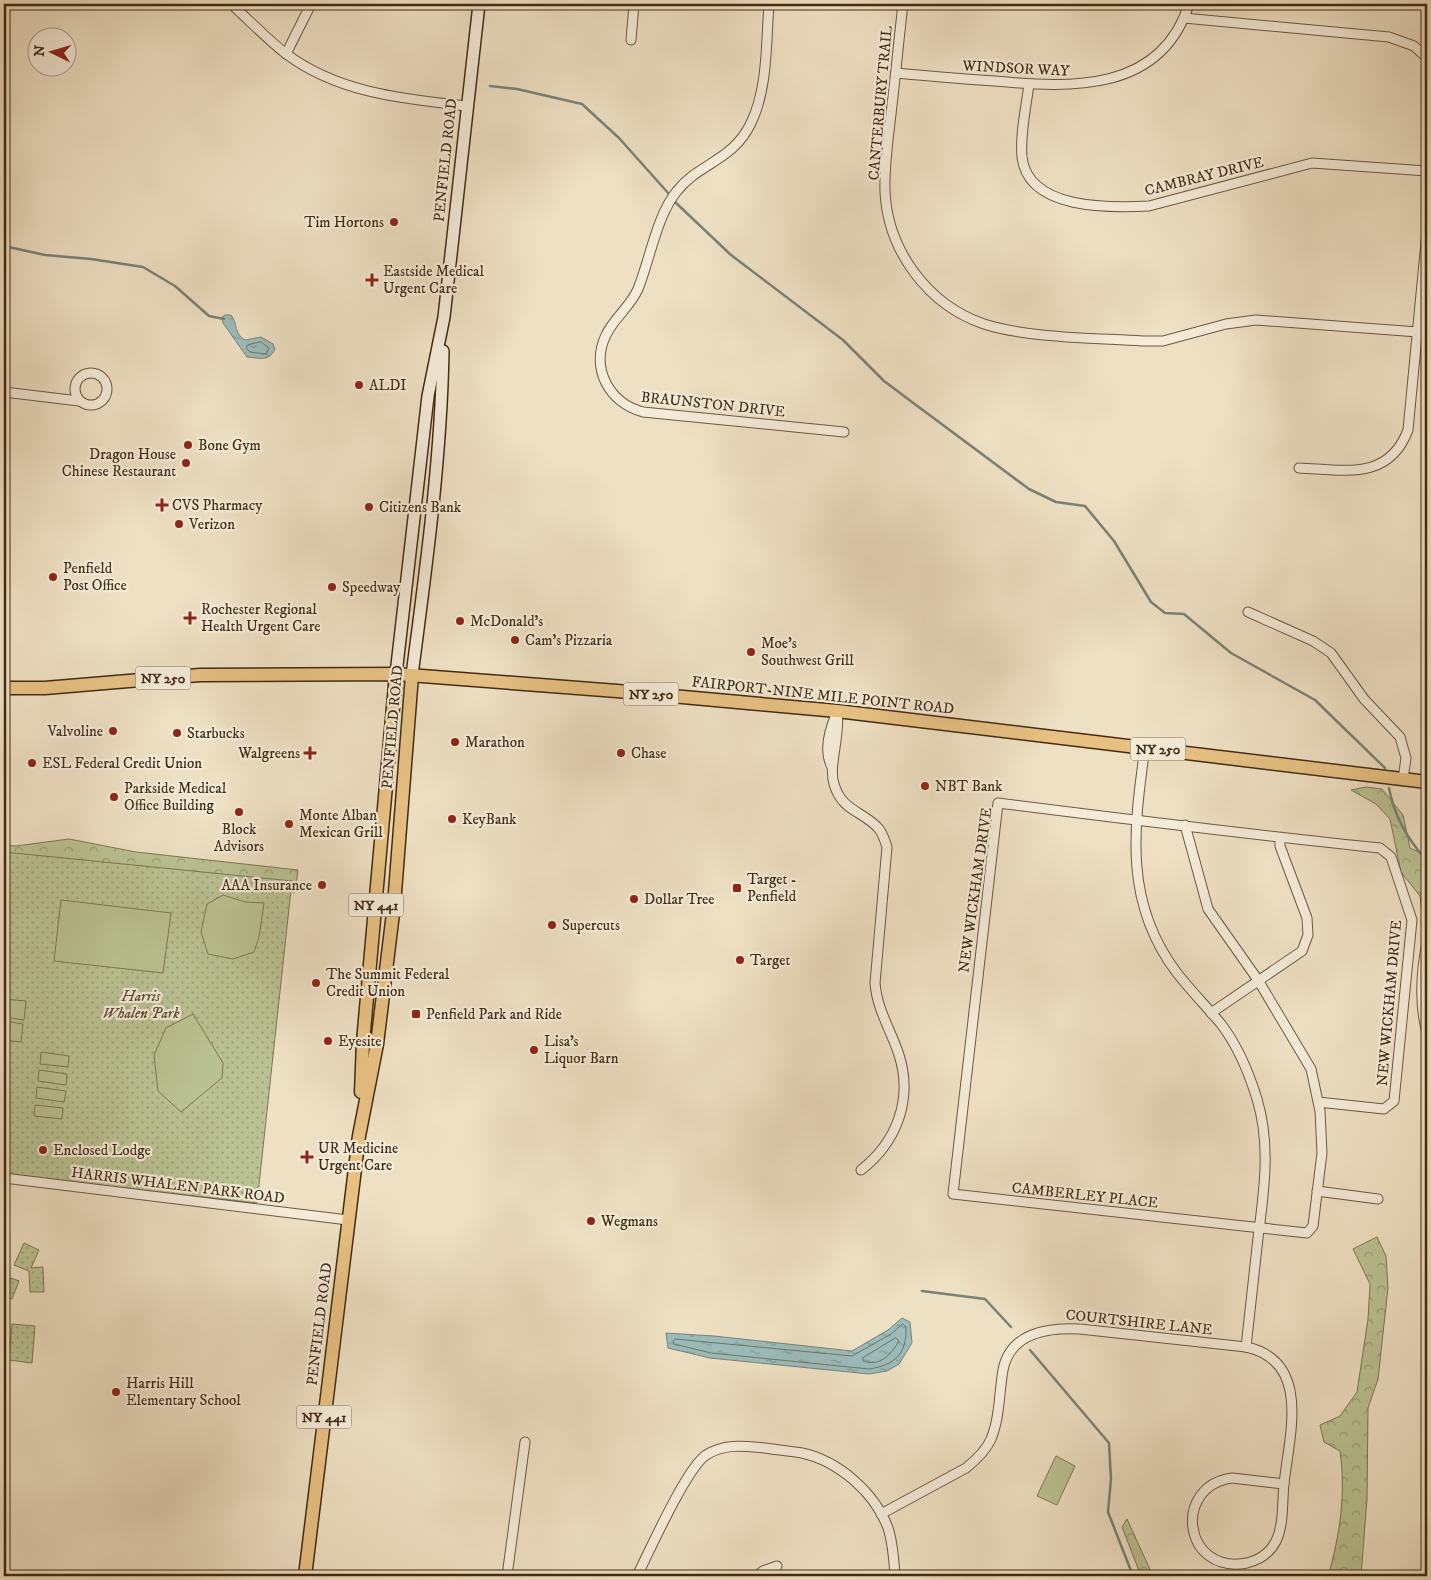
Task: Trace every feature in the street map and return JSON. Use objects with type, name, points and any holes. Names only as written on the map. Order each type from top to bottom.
[{"type":"main road","name":"PENFIELD ROAD","points":[[305,1576],[359,1136],[376,1044],[394,905],[412,676],[442,408],[444,319],[479,4]]},
{"type":"main road","name":"PENFIELD ROAD","points":[[359,1136],[363,1042],[396,674],[428,396],[444,319]]},
{"type":"main road","name":"FAIRPORT-NINE MILE POINT ROAD","points":[[4,688],[45,688],[200,675],[396,674],[617,691],[837,711],[1427,782]]},
{"type":"street","points":[[231,4],[286,54],[325,76],[358,89],[395,99],[467,106]]},
{"type":"street","points":[[286,54],[312,4]]},
{"type":"street","points":[[631,40],[634,4]]},
{"type":"street","name":"BRAUNSTON DRIVE","points":[[769,4],[762,86],[753,120],[734,147],[722,158],[685,183],[672,197],[638,289],[605,336],[601,354],[602,372],[615,398],[622,404],[643,412],[844,432]]},
{"type":"street","name":"CANTERBURY TRAIL","points":[[903,4],[886,169],[887,206],[892,229],[906,261],[931,292],[966,316],[984,324],[1020,332],[1142,342],[1163,341],[1226,324],[1256,320],[1418,332]]},
{"type":"street","name":"WINDSOR WAY","points":[[896,73],[1068,86],[1106,80],[1122,75],[1152,58],[1173,37],[1184,18],[1189,4]]},
{"type":"street","points":[[1184,18],[1389,37],[1414,46],[1427,58]]},
{"type":"street","name":"CAMBRAY DRIVE","points":[[1029,84],[1022,146],[1024,164],[1036,185],[1053,197],[1065,201],[1149,206],[1312,163],[1427,171]]},
{"type":"street","points":[[1299,468],[1366,469],[1379,466],[1398,452],[1408,430],[1427,231]]},
{"type":"street","points":[[4,392],[79,401]]},
{"type":"street","points":[[1248,612],[1313,641],[1331,653],[1364,699],[1400,737],[1406,758],[1403,778]]},
{"type":"street","points":[[837,711],[839,724],[832,767],[833,783],[842,801],[850,809],[879,829],[887,847],[875,983],[879,1008],[899,1054],[904,1076],[904,1095],[899,1120],[887,1144],[861,1170]]},
{"type":"street","points":[[1145,747],[1135,818],[1136,871],[1150,922],[1176,972],[1235,1045],[1257,1101],[1266,1152],[1246,1348]]},
{"type":"street","name":"NEW WICKHAM DRIVE","points":[[968,1056],[998,803],[1135,818],[1280,838],[1380,848],[1391,857],[1412,920],[1394,1101],[1384,1109],[1318,1102]]},
{"type":"street","name":"CAMBERLEY PLACE","points":[[968,1056],[953,1194],[1259,1229],[1306,1233],[1313,1226],[1322,1153],[1318,1102],[1311,1069],[1258,980],[1208,909],[1186,825]]},
{"type":"street","points":[[1211,1013],[1302,951],[1308,935],[1307,918],[1280,846],[1280,838]]},
{"type":"street","points":[[1427,942],[1421,998],[1423,1018],[1427,1032]]},
{"type":"street","name":"HARRIS WHALEN PARK ROAD","points":[[4,1178],[348,1220]]},
{"type":"street","points":[[1318,1191],[1378,1199]]},
{"type":"street","name":"COURTSHIRE LANE","points":[[881,1514],[966,1468],[984,1451],[995,1425],[1003,1369],[1008,1356],[1016,1345],[1039,1331],[1053,1328],[1080,1329],[1246,1348],[1268,1355],[1284,1372],[1289,1383],[1292,1412],[1280,1526],[1277,1539],[1271,1549],[1262,1557],[1239,1564],[1216,1561],[1206,1554],[1194,1535],[1193,1516],[1199,1498],[1211,1484],[1232,1478],[1284,1484]]},
{"type":"street","points":[[507,1576],[525,1442]]},
{"type":"street","points":[[637,1576],[690,1472],[705,1456],[719,1449],[735,1445],[804,1453],[841,1470],[868,1494],[881,1514],[888,1528],[895,1576]]},
{"type":"street","points":[[757,1576],[763,1571],[777,1566]]},
{"type":"green space","points":[[1366,787],[1382,789],[1403,815],[1410,848],[1427,856],[1427,917],[1423,922],[1420,896],[1401,872],[1390,819],[1376,804],[1351,790]]},
{"type":"green space","points":[[69,839],[136,852],[298,870],[295,892],[215,890],[4,865],[4,845],[16,846]]},
{"type":"green space","name":"Harris Whalen Park","points":[[4,852],[292,881],[257,1203],[4,1175]]},
{"type":"green space","points":[[223,895],[245,902],[264,903],[259,937],[254,952],[233,959],[208,954],[201,932],[207,904]]},
{"type":"green space","points":[[61,900],[171,913],[163,973],[54,961]]},
{"type":"green space","points":[[4,999],[26,1001],[24,1020],[4,1017]]},
{"type":"green space","points":[[193,1014],[223,1063],[222,1078],[181,1112],[158,1091],[154,1055],[166,1028]]},
{"type":"green space","points":[[4,1021],[23,1024],[21,1042],[4,1040]]},
{"type":"green space","points":[[41,1052],[69,1056],[68,1067],[40,1064]]},
{"type":"green space","points":[[39,1070],[67,1074],[66,1085],[38,1081]]},
{"type":"green space","points":[[37,1087],[66,1091],[64,1102],[36,1098]]},
{"type":"green space","points":[[35,1105],[63,1108],[62,1119],[34,1116]]},
{"type":"green space","points":[[1377,1237],[1386,1256],[1388,1288],[1378,1379],[1368,1408],[1367,1499],[1361,1576],[1328,1576],[1339,1530],[1342,1467],[1340,1451],[1324,1442],[1320,1425],[1340,1416],[1357,1392],[1368,1319],[1370,1284],[1353,1249]]},
{"type":"green space","points":[[24,1243],[39,1250],[31,1268],[43,1267],[44,1292],[30,1292],[29,1271],[14,1265]]},
{"type":"green space","points":[[11,1278],[19,1281],[12,1299],[4,1296]]},
{"type":"green space","points":[[12,1324],[35,1326],[32,1363],[9,1360]]},
{"type":"green space","points":[[1056,1456],[1075,1466],[1057,1505],[1037,1496]]},
{"type":"green space","points":[[1127,1519],[1153,1576],[1141,1576],[1122,1527]]},
{"type":"water","points":[[231,315],[242,338],[245,340],[261,337],[273,344],[275,349],[273,353],[267,358],[247,357],[223,323],[222,317]]},
{"type":"water","points":[[902,1318],[910,1322],[912,1343],[899,1364],[887,1371],[869,1374],[710,1358],[668,1348],[666,1333],[714,1336],[852,1351],[888,1330]]},
{"type":"waterway","points":[[490,86],[517,89],[582,104],[619,138],[669,194]]},
{"type":"waterway","points":[[675,202],[731,255],[843,340],[884,381],[1029,489],[1056,502],[1085,506],[1114,541],[1151,602],[1165,613],[1184,614],[1231,653],[1315,700],[1385,768]]},
{"type":"waterway","points":[[4,246],[45,255],[91,259],[143,267],[175,286],[209,316],[224,319]]},
{"type":"waterway","points":[[1389,788],[1398,818],[1414,845],[1427,861]]},
{"type":"waterway","points":[[922,1291],[985,1299],[1011,1327]]},
{"type":"waterway","points":[[1030,1350],[1109,1443],[1111,1479],[1108,1512],[1133,1576]]},
{"type":"place","name":"Tim Hortons","points":[[394,222]]},
{"type":"place","name":"Eastside Medical Urgent Care","points":[[372,280]]},
{"type":"place","name":"ALDI","points":[[359,385]]},
{"type":"place","name":"Bone Gym","points":[[188,445]]},
{"type":"place","name":"Dragon House Chinese Restaurant","points":[[186,463]]},
{"type":"place","name":"CVS Pharmacy","points":[[162,505]]},
{"type":"place","name":"Citizens Bank","points":[[369,507]]},
{"type":"place","name":"Verizon","points":[[179,524]]},
{"type":"place","name":"Penfield Post Office","points":[[53,577]]},
{"type":"place","name":"Speedway","points":[[332,587]]},
{"type":"place","name":"Rochester Regional Health Urgent Care","points":[[190,618]]},
{"type":"place","name":"McDonald's","points":[[460,621]]},
{"type":"place","name":"Cam's Pizzaria","points":[[515,640]]},
{"type":"place","name":"Moe's Southwest Grill","points":[[751,652]]},
{"type":"place","name":"Valvoline","points":[[113,731]]},
{"type":"place","name":"Starbucks","points":[[177,733]]},
{"type":"place","name":"Marathon","points":[[455,742]]},
{"type":"place","name":"Walgreens","points":[[310,753]]},
{"type":"place","name":"Chase","points":[[621,753]]},
{"type":"place","name":"ESL Federal Credit Union","points":[[32,763]]},
{"type":"place","name":"NBT Bank","points":[[925,786]]},
{"type":"place","name":"Parkside Medical Office Building","points":[[114,797]]},
{"type":"place","name":"Block Advisors","points":[[239,812]]},
{"type":"place","name":"KeyBank","points":[[452,819]]},
{"type":"place","name":"Monte Alban Mexican Grill","points":[[289,824]]},
{"type":"place","name":"AAA Insurance","points":[[322,885]]},
{"type":"place","name":"Target - Penfield","points":[[737,888]]},
{"type":"place","name":"Dollar Tree","points":[[634,899]]},
{"type":"place","name":"Supercuts","points":[[552,925]]},
{"type":"place","name":"Target","points":[[740,960]]},
{"type":"place","name":"The Summit Federal Credit Union","points":[[316,983]]},
{"type":"place","name":"Penfield Park and Ride","points":[[416,1014]]},
{"type":"place","name":"Eyesite","points":[[328,1041]]},
{"type":"place","name":"Lisa's Liquor Barn","points":[[534,1050]]},
{"type":"place","name":"Enclosed Lodge","points":[[43,1150]]},
{"type":"place","name":"UR Medicine Urgent Care","points":[[307,1157]]},
{"type":"place","name":"Wegmans","points":[[591,1221]]},
{"type":"place","name":"Harris Hill Elementary School","points":[[116,1392]]}]
